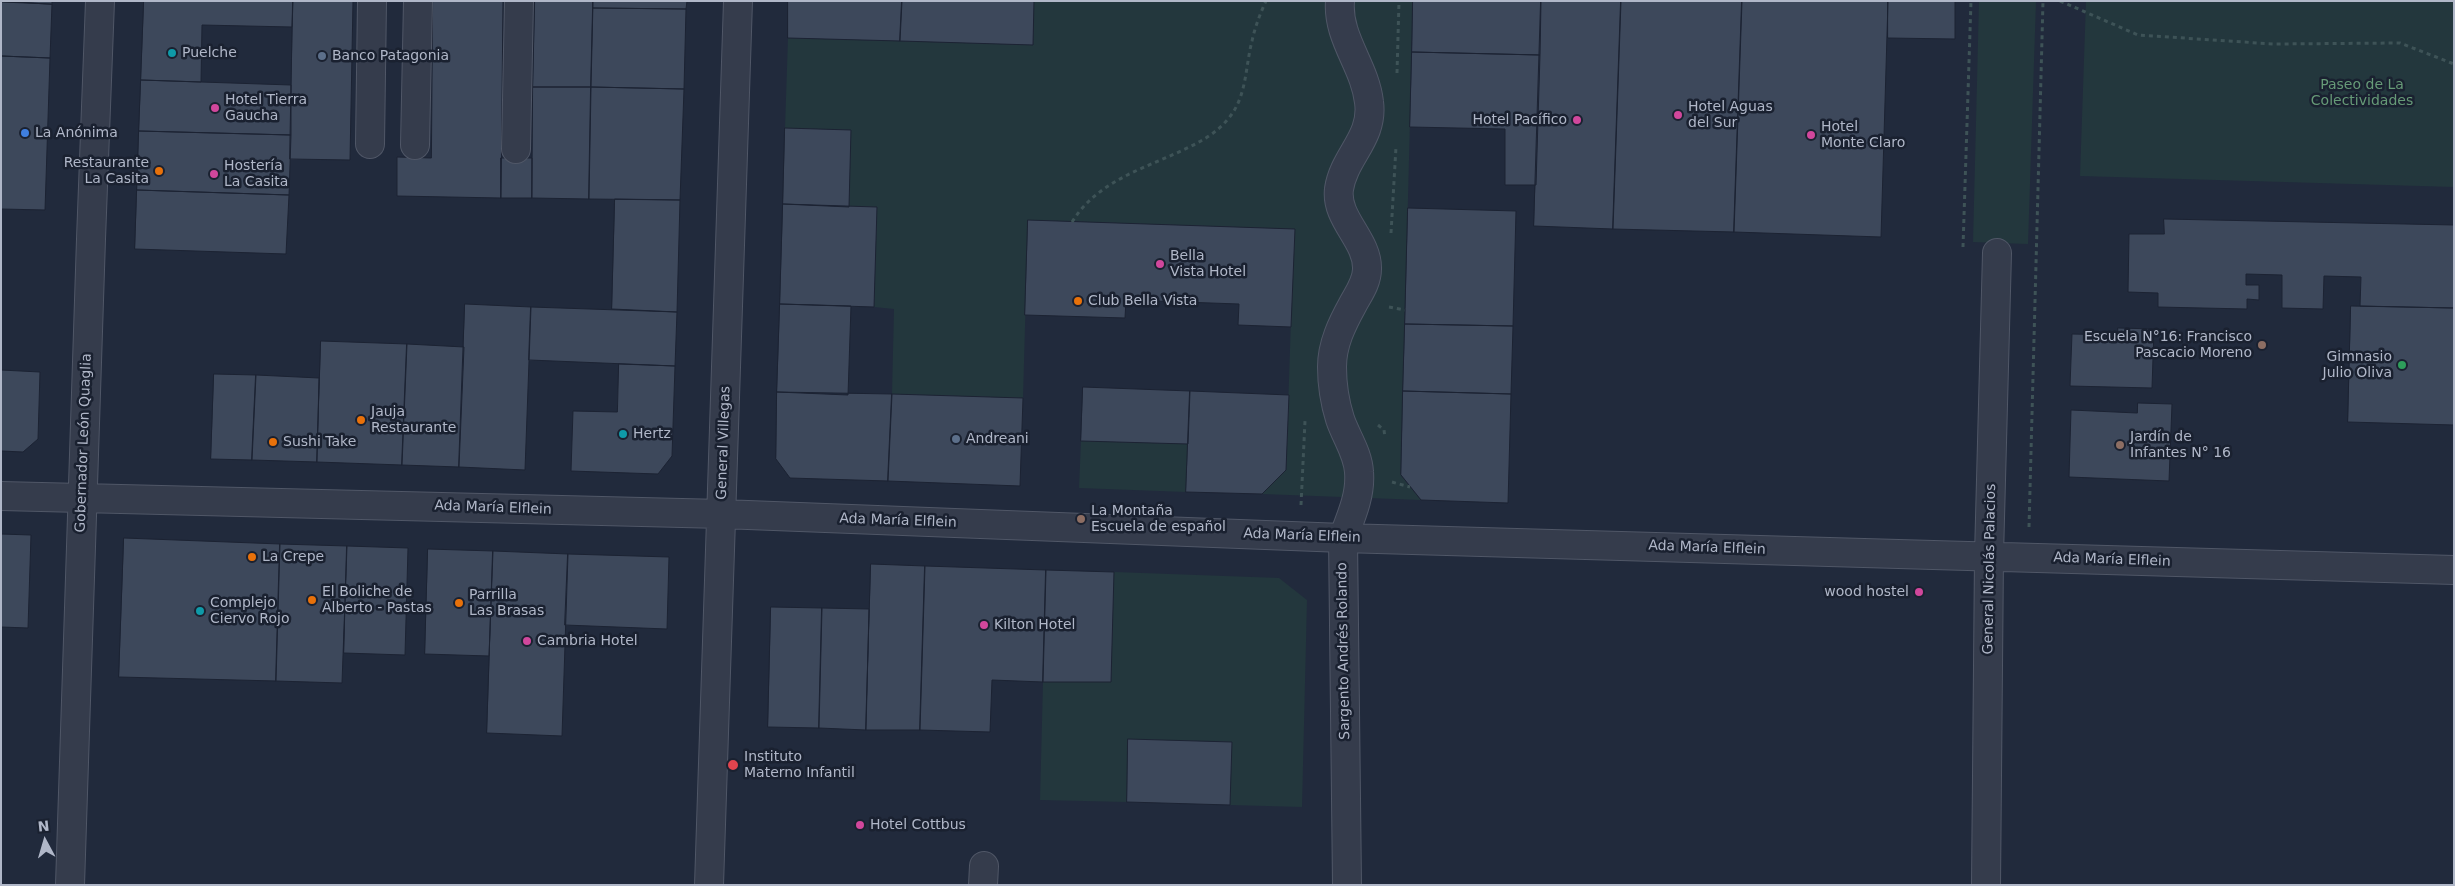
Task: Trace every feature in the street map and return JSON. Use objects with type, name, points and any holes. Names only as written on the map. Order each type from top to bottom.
[{"type":"street","name":"Gobernador León Quaglia","points":[[70,885],[100,1]]},
{"type":"street","points":[[370,144],[372,1]]},
{"type":"street","points":[[415,145],[418,1]]},
{"type":"street","points":[[516,149],[519,1]]},
{"type":"street","name":"General Villegas","points":[[709,885],[738,1]]},
{"type":"street","name":"Sargento Andrés Rolando","points":[[1340,1],[1339,12],[1345,36],[1366,85],[1370,103],[1369,121],[1364,139],[1342,174],[1338,191],[1342,211],[1364,251],[1367,269],[1363,286],[1342,324],[1334,344],[1332,366],[1334,394],[1340,421],[1357,458],[1360,473],[1354,512],[1343,538],[1347,885]]},
{"type":"street","name":"General Nicolás Palacios","points":[[1986,885],[1989,556],[1997,253]]},
{"type":"street","name":"Ada María Elflein","points":[[1,496],[722,514],[1343,538],[2454,570]]},
{"type":"path","points":[[1072,222],[1091,196],[1107,185],[1194,145],[1213,134],[1228,120],[1238,104],[1244,88],[1252,42],[1266,1]]},
{"type":"path","points":[[1397,81],[1399,1]]},
{"type":"path","points":[[1963,251],[1971,1]]},
{"type":"path","points":[[2028,557],[2043,1]]},
{"type":"path","points":[[2060,1],[2138,35],[2273,44],[2400,44],[2454,64]]},
{"type":"path","points":[[1391,234],[1396,140]]},
{"type":"path","points":[[1385,302],[1390,308],[1405,310]]},
{"type":"path","points":[[1300,536],[1306,419]]},
{"type":"green space","points":[[1034,1],[1413,1],[1401,475],[1421,500],[1262,494],[1286,470],[1294,229],[1028,220],[1023,398],[892,394],[894,309],[874,307],[877,207],[849,207],[851,130],[785,128],[788,38],[1033,45]]},
{"type":"green space","points":[[1979,1],[2036,1],[2028,244],[1973,242]]},
{"type":"green space","name":"Paseo de La Colectividades","points":[[2086,1],[2454,1],[2454,187],[2080,176]]},
{"type":"green space","points":[[1081,441],[1188,444],[1186,492],[1079,488]]},
{"type":"green space","points":[[1114,572],[1279,578],[1307,600],[1302,807],[1230,805],[1232,742],[1128,740],[1127,802],[1040,800],[1043,682],[1111,682]]},
{"type":"building","points":[[1,1],[52,1],[52,4]]},
{"type":"building","name":"Puelche","points":[[144,1],[293,1],[292,27],[202,25],[201,82],[141,80]]},
{"type":"building","name":"Banco Patagonia","points":[[293,1],[353,1],[350,160],[290,159]]},
{"type":"building","points":[[433,1],[503,1],[501,198],[397,196],[397,157],[431,158]]},
{"type":"building","points":[[535,1],[593,1],[591,87],[533,87]]},
{"type":"building","points":[[593,1],[687,1],[686,9],[593,8]]},
{"type":"building","points":[[788,1],[902,1],[900,41],[788,38]]},
{"type":"building","points":[[902,1],[1034,1],[1033,45],[900,41]]},
{"type":"building","points":[[1413,1],[1541,1],[1540,55],[1412,52]]},
{"type":"building","name":"Hotel Pacífico","points":[[1541,1],[1621,1],[1613,229],[1534,226]]},
{"type":"building","name":"Hotel Aguas del Sur","points":[[1621,1],[1742,1],[1734,232],[1613,229]]},
{"type":"building","name":"Hotel Monte Claro","points":[[1742,1],[1888,1],[1881,237],[1734,232]]},
{"type":"building","points":[[1888,1],[1955,1],[1955,39],[1888,38]]},
{"type":"building","points":[[1,2],[52,4],[50,58],[1,56]]},
{"type":"building","points":[[593,8],[686,9],[684,89],[591,87]]},
{"type":"building","points":[[1412,52],[1540,55],[1536,185],[1505,185],[1505,129],[1410,127]]},
{"type":"building","name":"La Anónima","points":[[1,56],[50,58],[45,210],[1,209]]},
{"type":"building","name":"Hotel Tierra Gaucha","points":[[141,80],[291,85],[291,135],[139,131]]},
{"type":"building","points":[[533,87],[591,87],[589,199],[532,198]]},
{"type":"building","points":[[591,87],[684,89],[680,200],[589,199]]},
{"type":"building","points":[[785,128],[851,130],[849,207],[783,204]]},
{"type":"building","name":"Hostería La Casita","points":[[139,131],[291,135],[289,195],[137,190]]},
{"type":"building","points":[[501,158],[532,158],[532,198],[501,198]]},
{"type":"building","points":[[137,190],[289,195],[286,254],[135,249]]},
{"type":"building","points":[[615,199],[680,200],[677,312],[612,309]]},
{"type":"building","points":[[783,204],[877,207],[874,307],[780,304]]},
{"type":"building","points":[[1408,208],[1516,211],[1513,326],[1405,324]]},
{"type":"building","name":"Escuela N°16: Francisco Pascacio Moreno","points":[[2164,219],[2454,225],[2454,308],[2360,306],[2361,277],[2324,276],[2323,309],[2282,308],[2282,275],[2246,274],[2246,285],[2259,285],[2259,300],[2247,299],[2247,309],[2158,307],[2158,293],[2128,292],[2129,234],[2164,234]]},
{"type":"building","name":"Bella Vista Hotel","points":[[1028,220],[1295,229],[1291,327],[1238,325],[1239,304],[1126,300],[1125,318],[1025,315]]},
{"type":"building","points":[[465,304],[531,307],[525,470],[459,467]]},
{"type":"building","points":[[780,304],[851,306],[848,395],[777,392]]},
{"type":"building","name":"Gimnasio Julio Oliva","points":[[2351,306],[2454,308],[2454,425],[2348,422]]},
{"type":"building","points":[[531,307],[677,312],[675,366],[529,360]]},
{"type":"building","points":[[1405,324],[1513,326],[1511,394],[1403,391]]},
{"type":"building","name":"Jardín de Infantes N° 16","points":[[2118,328],[2154,329],[2152,388],[2070,386],[2072,334],[2118,335]]},
{"type":"building","name":"Jauja Restaurante","points":[[321,341],[407,344],[402,465],[317,462]]},
{"type":"building","points":[[407,344],[464,347],[459,467],[402,465]]},
{"type":"building","name":"Hertz","points":[[619,364],[675,366],[672,456],[658,474],[571,471],[573,411],[617,412]]},
{"type":"building","points":[[1,370],[40,372],[38,439],[23,452],[1,451]]},
{"type":"building","points":[[214,374],[256,375],[252,460],[211,459]]},
{"type":"building","points":[[256,375],[319,378],[317,462],[252,460]]},
{"type":"building","points":[[1083,387],[1190,391],[1188,444],[1081,441]]},
{"type":"building","points":[[1190,391],[1289,395],[1286,470],[1262,494],[1186,492]]},
{"type":"building","points":[[1403,391],[1511,394],[1508,503],[1421,500],[1401,475]]},
{"type":"building","points":[[777,392],[892,394],[888,481],[790,478],[776,459]]},
{"type":"building","name":"Andreani","points":[[892,394],[1023,398],[1020,486],[888,481]]},
{"type":"building","name":"Jardín de Infantes N° 16","points":[[2138,403],[2172,404],[2169,481],[2069,477],[2071,410],[2137,413]]},
{"type":"building","points":[[1,534],[31,535],[28,628],[1,627]]},
{"type":"building","name":"Complejo Ciervo Rojo","points":[[124,538],[280,544],[276,681],[119,677]]},
{"type":"building","name":"El Boliche de Alberto - Pastas","points":[[280,544],[347,546],[342,683],[276,681]]},
{"type":"building","points":[[347,546],[408,548],[405,655],[344,653]]},
{"type":"building","name":"Parrilla Las Brasas","points":[[428,549],[493,551],[489,656],[425,654]]},
{"type":"building","name":"Cambria Hotel","points":[[493,551],[568,554],[562,736],[487,733]]},
{"type":"building","points":[[568,554],[669,557],[667,629],[565,625]]},
{"type":"building","points":[[871,564],[925,566],[920,730],[866,730]]},
{"type":"building","name":"Kilton Hotel","points":[[925,566],[1046,570],[1043,682],[992,680],[990,732],[920,730]]},
{"type":"building","points":[[1046,570],[1114,572],[1111,682],[1043,682]]},
{"type":"building","points":[[771,607],[822,608],[819,728],[768,727]]},
{"type":"building","points":[[822,608],[869,609],[866,730],[819,728]]},
{"type":"building","points":[[1128,739],[1232,742],[1230,805],[1127,802]]},
{"type":"place","name":"Puelche","points":[[172,53]]},
{"type":"place","name":"Banco Patagonia","points":[[322,56]]},
{"type":"place","name":"Hotel Tierra Gaucha","points":[[215,108]]},
{"type":"place","name":"Hotel Aguas del Sur","points":[[1678,115]]},
{"type":"place","name":"Hotel Pacífico","points":[[1577,120]]},
{"type":"place","name":"La Anónima","points":[[25,133]]},
{"type":"place","name":"Hotel Monte Claro","points":[[1811,135]]},
{"type":"place","name":"Restaurante La Casita","points":[[159,171]]},
{"type":"place","name":"Hostería La Casita","points":[[214,174]]},
{"type":"place","name":"Bella Vista Hotel","points":[[1160,264]]},
{"type":"place","name":"Club Bella Vista","points":[[1078,301]]},
{"type":"place","name":"Escuela N°16: Francisco Pascacio Moreno","points":[[2262,345]]},
{"type":"place","name":"Gimnasio Julio Oliva","points":[[2402,365]]},
{"type":"place","name":"Jauja Restaurante","points":[[361,420]]},
{"type":"place","name":"Hertz","points":[[623,434]]},
{"type":"place","name":"Andreani","points":[[956,439]]},
{"type":"place","name":"Sushi Take","points":[[273,442]]},
{"type":"place","name":"Jardín de Infantes N° 16","points":[[2120,445]]},
{"type":"place","name":"La Montaña Escuela de español","points":[[1081,519]]},
{"type":"place","name":"La Crepe","points":[[252,557]]},
{"type":"place","name":"wood hostel","points":[[1919,592]]},
{"type":"place","name":"El Boliche de Alberto - Pastas","points":[[312,600]]},
{"type":"place","name":"Parrilla Las Brasas","points":[[459,603]]},
{"type":"place","name":"Complejo Ciervo Rojo","points":[[200,611]]},
{"type":"place","name":"Kilton Hotel","points":[[984,625]]},
{"type":"place","name":"Cambria Hotel","points":[[527,641]]},
{"type":"place","name":"Instituto Materno Infantil","points":[[733,765]]},
{"type":"place","name":"Hotel Cottbus","points":[[860,825]]}]
